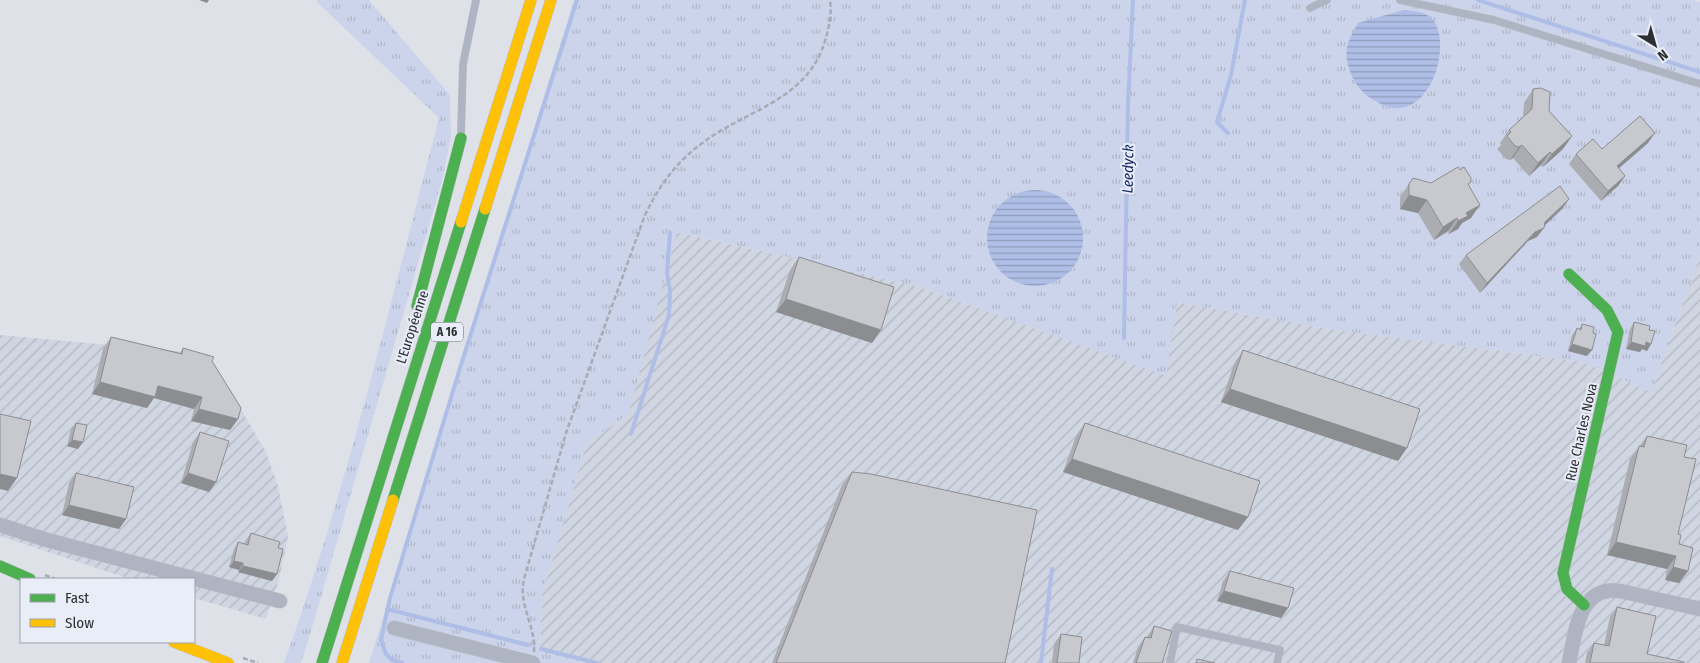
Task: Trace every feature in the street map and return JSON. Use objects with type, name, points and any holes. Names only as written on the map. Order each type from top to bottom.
[{"type":"main road","name":"L'Européenne","points":[[322,663],[531,0]]},
{"type":"main road","name":"A 16","points":[[342,663],[551,0]]},
{"type":"main road","points":[[415,313],[460,138]]},
{"type":"main road","name":"Rue Charles Nova","points":[[1570,274],[1607,310],[1618,332],[1563,573],[1567,589],[1584,606]]},
{"type":"main road","points":[[317,663],[378,444]]},
{"type":"main road","points":[[0,566],[28,578]]},
{"type":"main road","points":[[177,643],[228,663]]},
{"type":"street","points":[[0,525],[56,543],[191,578]]},
{"type":"street","points":[[195,579],[280,601]]},
{"type":"street","points":[[1569,663],[1579,617],[1584,606],[1596,595],[1614,590],[1700,609]]},
{"type":"street","points":[[394,628],[532,663]]},
{"type":"lane","points":[[460,138],[462,64],[476,0]]},
{"type":"lane","points":[[1310,8],[1327,0]]},
{"type":"lane","points":[[1400,0],[1482,16],[1700,84]]},
{"type":"lane","points":[[1170,663],[1178,627],[1280,650],[1277,663]]},
{"type":"path","points":[[532,663],[534,642],[522,600],[524,579],[566,433],[646,215],[663,181],[692,151],[728,126],[772,104],[808,75],[820,56],[828,33],[831,13],[830,0]]},
{"type":"shaded area","points":[[676,232],[917,286],[1165,375],[1177,302],[1329,329],[1584,362],[1651,392],[1700,255],[1700,663],[583,663],[540,652],[542,595],[587,442],[628,415]]},
{"type":"shaded area","points":[[0,335],[208,354],[266,452],[278,486],[288,536],[279,580],[266,619],[195,598],[195,578],[127,578],[0,536]]},
{"type":"green space","points":[[318,0],[369,0],[450,95],[451,136],[442,181],[301,663],[284,663],[349,460],[439,118],[317,2]]},
{"type":"green space","points":[[574,0],[1693,0],[1700,2],[1700,255],[1651,392],[1584,362],[1329,329],[1177,302],[1166,376],[917,286],[677,232],[628,415],[587,442],[542,595],[540,652],[583,663],[369,663]]},
{"type":"water","points":[[1404,10],[1425,14],[1436,25],[1440,40],[1439,58],[1434,76],[1425,92],[1413,104],[1397,108],[1375,101],[1359,87],[1350,72],[1347,51],[1350,38],[1358,23]]},
{"type":"water","points":[[1035,190],[1053,193],[1069,204],[1080,220],[1083,238],[1080,256],[1069,272],[1053,283],[1035,286],[1017,283],[1001,272],[990,256],[987,238],[990,220],[1001,204],[1017,193]]},
{"type":"building","points":[[1541,88],[1550,92],[1549,111],[1572,136],[1552,154],[1550,152],[1538,163],[1522,145],[1519,147],[1515,146],[1507,136],[1511,132],[1509,130],[1532,109],[1533,89]]},
{"type":"building","points":[[1640,116],[1655,133],[1617,166],[1625,176],[1608,191],[1576,154],[1593,139],[1602,149]]},
{"type":"building","points":[[1458,167],[1460,170],[1464,167],[1471,178],[1471,182],[1468,184],[1480,205],[1466,213],[1468,216],[1458,221],[1457,218],[1443,227],[1427,200],[1409,195],[1409,184],[1413,178],[1431,183]]},
{"type":"building","points":[[1560,186],[1569,199],[1545,222],[1544,228],[1535,232],[1487,283],[1466,255]]},
{"type":"building","points":[[799,257],[894,287],[881,330],[786,299]]},
{"type":"building","points":[[1634,322],[1650,326],[1649,330],[1655,331],[1651,344],[1646,342],[1645,346],[1631,342]]},
{"type":"building","points":[[1582,324],[1594,327],[1593,333],[1596,334],[1592,350],[1572,344],[1577,328],[1581,330]]},
{"type":"building","points":[[111,337],[182,354],[183,348],[214,357],[212,361],[241,408],[238,419],[199,409],[202,397],[158,386],[155,397],[100,382]]},
{"type":"building","points":[[1243,350],[1420,409],[1407,448],[1230,389]]},
{"type":"building","points":[[0,414],[31,421],[17,478],[0,474]]},
{"type":"building","points":[[76,423],[87,425],[83,442],[72,440]]},
{"type":"building","points":[[1085,423],[1260,481],[1248,517],[1072,459]]},
{"type":"building","points":[[200,432],[229,441],[216,482],[188,473]]},
{"type":"building","points":[[1647,436],[1687,445],[1684,457],[1696,459],[1678,534],[1681,535],[1679,544],[1693,548],[1688,571],[1673,567],[1676,556],[1616,542],[1639,446],[1644,447]]},
{"type":"building","points":[[852,472],[871,474],[1037,510],[1005,663],[776,663]]},
{"type":"building","points":[[76,473],[134,487],[126,519],[69,505]]},
{"type":"building","points":[[251,533],[280,542],[278,548],[283,549],[277,574],[243,566],[243,563],[234,561],[238,542],[248,545]]},
{"type":"building","points":[[1230,571],[1294,588],[1288,608],[1224,591]]},
{"type":"building","points":[[1617,607],[1656,616],[1647,654],[1684,663],[1590,663],[1594,643],[1609,646]]},
{"type":"building","points":[[1154,626],[1172,631],[1162,663],[1136,663],[1145,637],[1151,638]]},
{"type":"building","points":[[1061,634],[1082,637],[1079,663],[1057,663]]},
{"type":"building","points":[[1197,659],[1215,663],[1196,663]]},
{"type":"waterway","points":[[402,663],[392,660],[386,654],[381,640],[390,598],[460,368],[577,0]]},
{"type":"waterway","name":"Leedyck","points":[[1124,338],[1128,105],[1133,0]]},
{"type":"waterway","points":[[1228,133],[1217,122],[1231,75],[1245,0]]},
{"type":"waterway","points":[[1478,0],[1700,72]]},
{"type":"waterway","points":[[631,434],[669,315],[670,291],[667,273],[670,233]]},
{"type":"waterway","points":[[1041,663],[1052,569]]},
{"type":"waterway","points":[[387,609],[528,645]]},
{"type":"waterway","points":[[541,649],[597,663]]},
{"type":"traffic: fast","points":[[417,306],[461,138]]},
{"type":"traffic: fast","points":[[393,500],[485,209]]},
{"type":"traffic: fast","points":[[322,663],[461,222]]},
{"type":"traffic: fast","points":[[1569,274],[1607,310],[1618,332],[1563,573],[1567,589],[1584,605]]},
{"type":"traffic: fast","points":[[0,566],[28,578]]},
{"type":"traffic: slow","points":[[461,222],[531,0]]},
{"type":"traffic: slow","points":[[485,209],[551,0]]},
{"type":"traffic: slow","points":[[342,663],[393,500]]},
{"type":"traffic: slow","points":[[177,643],[228,663]]}]
